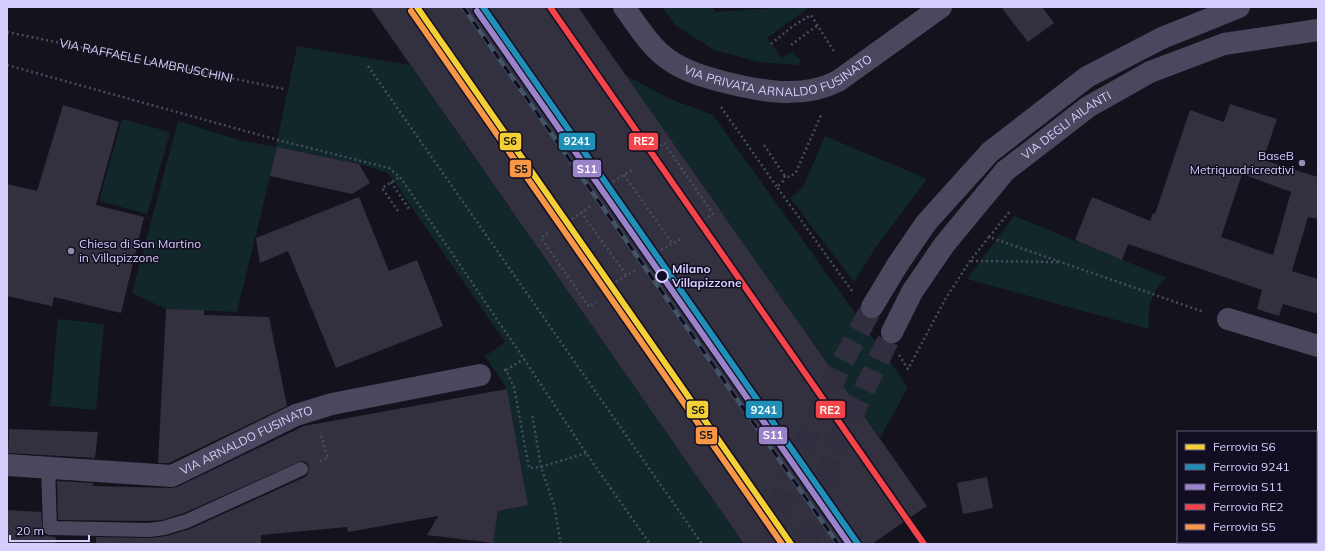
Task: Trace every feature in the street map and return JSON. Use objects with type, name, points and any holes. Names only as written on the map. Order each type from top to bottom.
[{"type":"street","name":"VIA PRIVATA ARNALDO FUSINATO","points":[[624,7],[658,51],[678,66],[698,75],[743,87],[775,92],[816,90],[827,87],[838,81],[941,7]]},
{"type":"street","name":"VIA DEGLI AILANTI","points":[[872,307],[898,264],[926,223],[990,152],[1088,77],[1162,38],[1239,7]]},
{"type":"street","name":"VIA DEGLI AILANTI","points":[[893,341],[912,292],[944,244],[1005,171],[1088,108],[1150,72],[1224,44],[1318,30]]},
{"type":"street","points":[[1228,319],[1318,346]]},
{"type":"street","name":"VIA ARNALDO FUSINATO","points":[[7,465],[172,476],[296,416],[332,404],[480,375]]},
{"type":"lane","points":[[48,467],[50,528],[149,530],[164,528],[188,521],[301,469]]},
{"type":"path","points":[[771,44],[793,26],[811,15],[837,56],[838,81],[796,172],[790,177],[785,176]]},
{"type":"path","points":[[791,45],[818,25]]},
{"type":"path","name":"VIA RAFFAELE LAMBRUSCHINI","points":[[7,32],[284,89]]},
{"type":"path","points":[[7,65],[278,140],[389,168],[400,177],[586,453],[650,544]]},
{"type":"path","points":[[368,66],[702,544]]},
{"type":"path","points":[[717,102],[854,293]]},
{"type":"path","points":[[656,149],[664,143],[713,214],[705,219]]},
{"type":"path","points":[[764,145],[785,176]]},
{"type":"path","points":[[613,182],[633,168]]},
{"type":"path","points":[[624,175],[672,244]]},
{"type":"path","points":[[777,186],[783,181],[785,176]]},
{"type":"path","points":[[398,211],[382,188],[400,177]]},
{"type":"path","points":[[391,182],[409,209]]},
{"type":"path","points":[[572,219],[592,204]]},
{"type":"path","points":[[893,341],[908,368],[946,298],[970,261],[1010,211]]},
{"type":"path","points":[[581,212],[627,276]]},
{"type":"path","points":[[548,233],[541,238],[589,307],[596,302]]},
{"type":"path","points":[[989,237],[1153,295],[1228,319]]},
{"type":"path","points":[[660,250],[682,238]]},
{"type":"path","points":[[970,261],[1032,261],[1061,263]]},
{"type":"path","points":[[616,282],[637,269]]},
{"type":"path","points":[[480,375],[506,370],[524,359]]},
{"type":"path","points":[[506,370],[514,387],[529,468],[586,453]]},
{"type":"path","points":[[301,469],[328,458],[314,410]]},
{"type":"path","points":[[532,413],[541,466],[554,505],[561,544]]},
{"type":"green space","points":[[662,7],[712,7],[716,12],[783,7],[810,7],[767,38],[782,58],[792,52],[802,62],[797,65],[759,62],[714,50],[676,26]]},
{"type":"green space","points":[[297,46],[410,65],[744,544],[492,544],[498,511],[528,505],[507,389],[485,356],[505,342],[388,173],[359,164],[277,147],[237,312],[166,309],[132,293],[178,121],[239,140],[276,147]]},
{"type":"green space","points":[[625,75],[668,98],[713,115],[908,387],[880,438]]},
{"type":"green space","points":[[122,119],[170,132],[147,214],[99,201]]},
{"type":"green space","points":[[825,136],[927,179],[874,250],[854,282],[790,198],[803,187]]},
{"type":"green space","points":[[1014,216],[1167,278],[1161,283],[1151,301],[1149,329],[967,279]]},
{"type":"green space","points":[[58,319],[104,324],[96,410],[50,406]]},
{"type":"building","points":[[370,7],[578,7],[927,506],[872,544],[744,544]]},
{"type":"building","points":[[1001,7],[1042,7],[1054,23],[1028,42]]},
{"type":"building","points":[[1230,104],[1277,119],[1263,160],[1318,177],[1318,219],[1308,217],[1292,271],[1318,279],[1318,314],[1283,304],[1279,316],[1257,309],[1262,290],[1128,244],[1122,260],[1075,240],[1092,197],[1150,221],[1153,213],[1155,214],[1190,110],[1224,122]],"holes":[[[1242,174],[1291,192],[1273,255],[1221,237]]]},
{"type":"building","name":"Chiesa di San Martino in Villapizzone","points":[[63,105],[119,122],[96,205],[144,217],[121,313],[54,297],[52,306],[7,296],[7,184],[37,191]]},
{"type":"building","points":[[277,147],[359,164],[370,183],[352,194],[270,176]]},
{"type":"building","points":[[359,197],[389,271],[417,260],[443,326],[336,368],[288,251],[260,263],[256,238]]},
{"type":"building","points":[[166,309],[204,310],[204,315],[269,317],[287,406],[169,463],[158,463]]},
{"type":"building","points":[[507,389],[528,505],[498,511],[493,543],[427,535],[438,516],[348,532],[347,527],[261,535],[261,544],[96,544],[96,537],[150,538],[166,536],[190,529],[305,477],[308,474],[309,466],[306,462],[301,461],[184,513],[162,520],[58,520],[57,481],[93,483],[93,486],[177,487],[304,426]]},
{"type":"building","points":[[9,429],[98,432],[95,458],[8,453]]},
{"type":"building","points":[[987,477],[993,508],[963,514],[957,483]]},
{"type":"building","points":[[8,510],[41,512],[43,532],[46,536],[56,537],[55,544],[7,544]]},
{"type":"tunnel","points":[[770,544],[783,497],[814,422],[843,361],[872,307]]},
{"type":"tunnel","points":[[806,544],[835,451],[892,332]]},
{"type":"railway","points":[[463,7],[838,544]]},
{"type":"rail line","name":"S6","points":[[417,7],[791,544]]},
{"type":"rail line","name":"9241","points":[[483,7],[858,544]]},
{"type":"rail line","name":"RE2","points":[[550,7],[924,544]]},
{"type":"rail line","name":"S5","points":[[411,11],[782,544]]},
{"type":"rail line","name":"S11","points":[[477,11],[849,544]]},
{"type":"place","name":"BaseB Metriquadricreativi","points":[[1302,163]]},
{"type":"place","name":"Chiesa di San Martino in Villapizzone","points":[[71,251]]},
{"type":"place","name":"Milano Villapizzone","points":[[662,276]]}]
